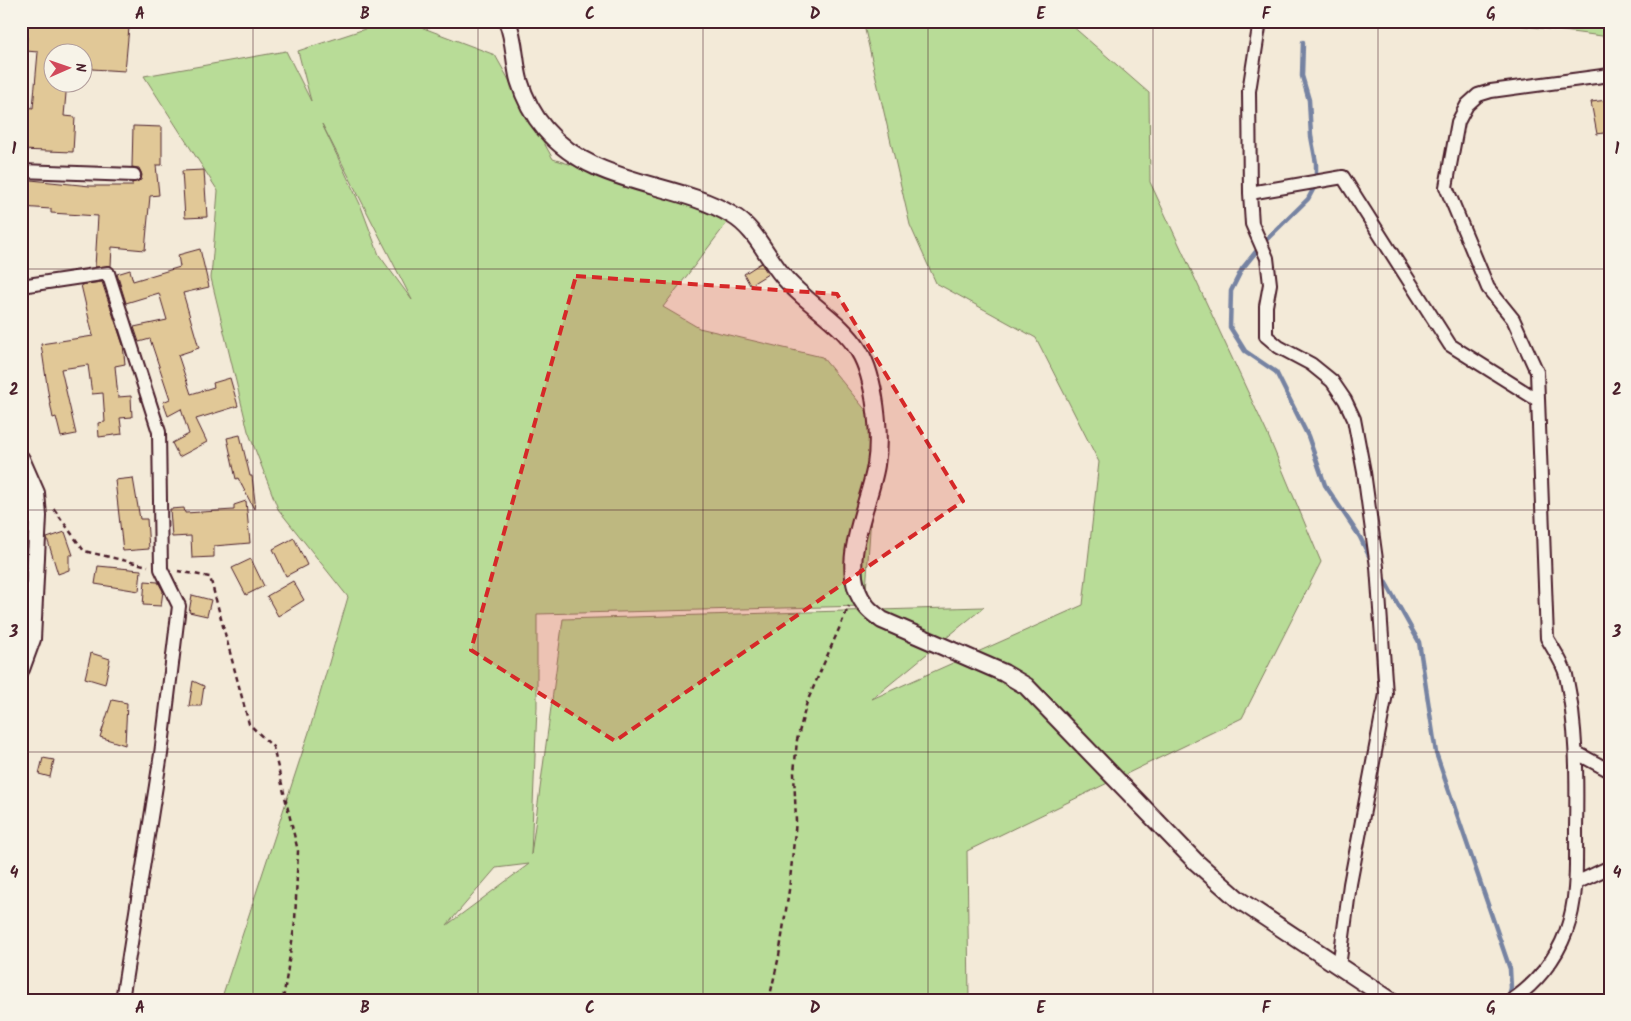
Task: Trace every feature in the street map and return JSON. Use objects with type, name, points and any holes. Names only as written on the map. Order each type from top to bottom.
[{"type":"street","points":[[507,21],[519,81],[530,108],[546,130],[582,160],[632,180],[705,202],[733,215],[756,238],[783,277],[838,327],[859,351],[868,371],[877,432],[876,464],[856,537],[853,567],[856,586],[866,606],[882,620],[1004,673],[1026,686],[1196,862],[1239,900],[1390,1000]]},
{"type":"street","points":[[1260,21],[1249,91],[1250,193],[1252,224],[1267,258],[1270,284],[1266,336],[1279,347],[1311,364],[1332,381],[1345,400],[1356,428],[1377,567],[1386,694],[1350,884],[1339,967]]},
{"type":"street","points":[[1512,1000],[1526,990],[1553,958],[1565,934],[1572,910],[1576,883],[1577,753],[1565,673],[1547,638],[1536,399],[1537,372],[1513,318],[1488,288],[1446,187],[1458,122],[1467,105],[1478,95],[1491,91],[1610,75]]},
{"type":"street","points":[[21,171],[134,176]]},
{"type":"street","points":[[1250,193],[1344,177],[1450,345],[1536,399]]},
{"type":"street","points":[[21,286],[108,273],[159,432],[161,569],[179,606],[160,754],[122,1000]]},
{"type":"street","points":[[21,459],[36,493],[38,516],[32,639],[21,669]]},
{"type":"street","points":[[1577,753],[1610,771]]},
{"type":"street","points":[[1576,883],[1610,867]]},
{"type":"path","points":[[50,504],[84,551],[161,569],[210,576],[249,724],[273,747],[298,851],[295,922],[283,1000]]},
{"type":"path","points":[[769,1000],[779,956],[789,890],[796,821],[794,773],[797,740],[807,702],[856,586]]},
{"type":"highlighted area","points":[[576,276],[837,294],[963,501],[615,741],[471,650]]},
{"type":"green space","points":[[389,21],[405,21],[495,55],[553,159],[733,215],[663,307],[699,328],[822,357],[877,424],[865,606],[537,614],[537,707],[531,855],[563,619],[984,607],[872,699],[1083,605],[1099,462],[1036,338],[936,283],[910,225],[863,21],[1071,21],[1070,24],[1149,93],[1150,182],[1267,433],[1321,562],[1242,718],[967,851],[969,1000],[221,1000],[309,732],[348,597],[278,509],[248,431],[211,278],[218,191],[144,76],[286,51],[311,101],[298,51]],"holes":[[[322,124],[412,300],[379,255],[360,204]],[[529,864],[447,925],[496,868]]]},
{"type":"green space","points":[[1487,21],[1610,21],[1610,32],[1602,36]]},
{"type":"building","points":[[28,21],[76,21],[76,23],[129,27],[125,71],[92,69],[92,42],[42,42],[42,92],[66,92],[64,116],[75,117],[73,152],[21,150],[21,106],[33,108],[38,52],[26,51]]},
{"type":"building","points":[[1607,100],[1610,132],[1597,134],[1591,102]]},
{"type":"building","points":[[133,126],[162,127],[162,165],[156,165],[159,195],[150,196],[145,250],[112,247],[111,266],[95,267],[98,216],[51,213],[51,209],[21,207],[21,179],[90,186],[132,186],[132,183],[141,180],[142,175],[139,168],[132,167]]},
{"type":"building","points":[[204,170],[207,217],[185,218],[182,171]]},
{"type":"building","points":[[200,249],[209,287],[183,293],[199,348],[178,355],[191,394],[214,387],[213,383],[230,378],[238,406],[196,419],[207,442],[179,457],[172,443],[189,434],[181,409],[168,416],[163,402],[170,399],[150,339],[139,342],[134,327],[167,320],[159,293],[126,303],[117,274],[130,270],[133,281],[180,267],[178,255]]},
{"type":"building","points":[[761,263],[768,274],[750,285],[744,274]]},
{"type":"building","points":[[102,282],[123,345],[125,364],[115,366],[118,397],[131,396],[132,417],[120,418],[122,434],[99,437],[98,423],[105,422],[103,393],[92,394],[88,365],[61,369],[76,434],[61,437],[56,417],[53,418],[41,344],[93,336],[81,285]]},
{"type":"building","points":[[240,435],[250,476],[252,476],[254,509],[238,478],[236,479],[227,438]]},
{"type":"building","points":[[133,478],[140,519],[147,519],[149,549],[123,551],[115,480]]},
{"type":"building","points":[[246,501],[250,543],[214,546],[214,557],[192,558],[191,536],[172,537],[170,509],[184,508],[185,513],[234,510],[234,505]]},
{"type":"building","points":[[65,532],[73,555],[69,555],[69,570],[58,574],[47,538]]},
{"type":"building","points":[[294,538],[307,565],[286,576],[273,549]]},
{"type":"building","points":[[251,559],[264,586],[246,595],[232,568]]},
{"type":"building","points":[[98,566],[141,570],[139,591],[95,584]]},
{"type":"building","points":[[145,581],[158,582],[163,591],[161,606],[143,605]]},
{"type":"building","points":[[293,581],[304,600],[278,616],[267,596]]},
{"type":"building","points":[[192,595],[211,600],[207,616],[189,612]]},
{"type":"building","points":[[91,653],[110,659],[105,684],[85,678]]},
{"type":"building","points":[[193,681],[204,686],[201,706],[189,706]]},
{"type":"building","points":[[112,700],[127,703],[125,745],[100,737]]},
{"type":"building","points":[[43,758],[54,760],[50,777],[39,774]]},
{"type":"waterway","points":[[1303,42],[1302,76],[1309,100],[1311,136],[1316,163],[1316,184],[1308,199],[1263,243],[1242,269],[1231,291],[1230,327],[1245,351],[1276,372],[1308,436],[1325,485],[1360,537],[1372,562]]},
{"type":"waterway","points":[[1382,576],[1419,642],[1436,753],[1510,969],[1511,988],[1508,1000]]}]
